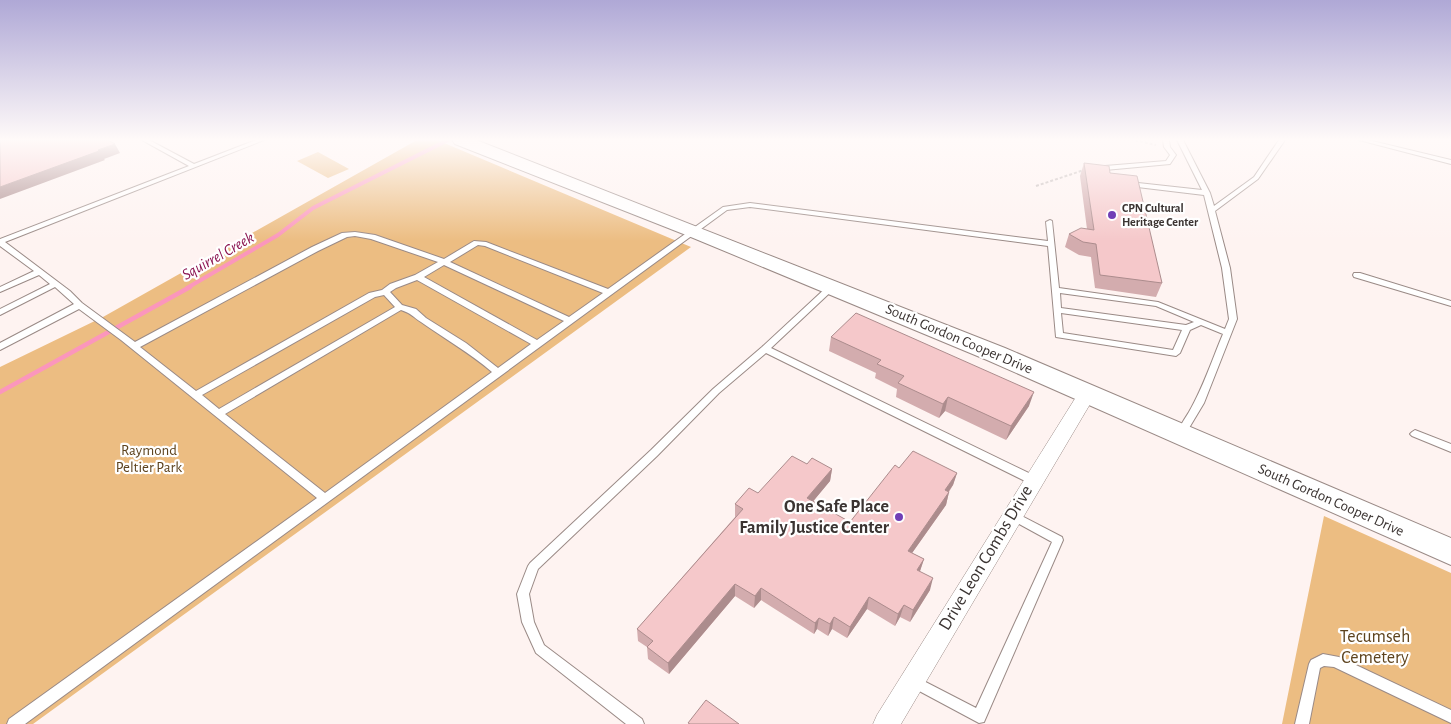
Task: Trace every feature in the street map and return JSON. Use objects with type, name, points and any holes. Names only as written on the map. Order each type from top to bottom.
[{"type":"main road","name":"South Gordon Cooper Drive","points":[[548,174],[832,287],[1087,394],[1451,552]]},
{"type":"street","name":"Drive Leon Combs Drive","points":[[886,724],[1087,394]]},
{"type":"lane","points":[[0,242],[174,174]]},
{"type":"lane","points":[[1182,435],[1184,428],[1199,403],[1234,319],[1226,268],[1212,210],[1207,193],[1197,174]]},
{"type":"lane","points":[[1212,210],[1256,178],[1259,174]]},
{"type":"lane","points":[[1123,183],[1207,193]]},
{"type":"lane","points":[[14,724],[725,208],[750,205],[1052,244]]},
{"type":"lane","points":[[1050,222],[1060,335],[1176,353],[1187,328]]},
{"type":"lane","points":[[135,346],[315,249],[345,235],[355,234],[372,237],[442,261],[569,320]]},
{"type":"lane","points":[[0,242],[79,305],[135,346],[325,499]]},
{"type":"lane","points":[[194,395],[372,295],[385,292],[393,286],[418,277],[442,261],[477,243],[486,244],[608,292]]},
{"type":"lane","points":[[0,290],[39,272]]},
{"type":"lane","points":[[1357,275],[1451,304]]},
{"type":"lane","points":[[418,277],[538,344]]},
{"type":"lane","points":[[0,312],[55,284]]},
{"type":"lane","points":[[637,724],[540,649],[528,622],[523,594],[534,566],[654,454],[716,391],[832,287]]},
{"type":"lane","points":[[1056,290],[1158,304],[1227,333]]},
{"type":"lane","points":[[385,292],[392,295],[401,307],[412,311],[426,322],[434,324],[449,337],[458,340],[498,372]]},
{"type":"lane","points":[[0,348],[79,305]]},
{"type":"lane","points":[[218,414],[401,307]]},
{"type":"lane","points":[[1057,310],[1187,328],[1202,322]]},
{"type":"lane","points":[[765,349],[1034,480]]},
{"type":"lane","points":[[1415,434],[1451,448]]},
{"type":"lane","points":[[912,681],[979,717],[1058,540],[1012,515]]},
{"type":"lane","points":[[1302,724],[1315,664],[1323,660],[1335,661],[1451,718]]},
{"type":"path","points":[[1036,186],[1046,184],[1068,174]]},
{"type":"green space","points":[[320,174],[338,174],[328,178]]},
{"type":"green space","name":"Raymond Peltier Park","points":[[357,174],[517,174],[691,247],[33,724],[0,724],[0,367],[103,317]]},
{"type":"green space","name":"Tecumseh Cemetery","points":[[1324,516],[1451,573],[1451,724],[1282,724]]},
{"type":"building","points":[[0,174],[36,174],[0,187]]},
{"type":"building","name":"CPN Cultural Heritage Center","points":[[1086,174],[1137,176],[1162,283],[1100,275],[1096,244],[1083,242],[1069,234],[1081,228],[1094,230]]},
{"type":"building","points":[[856,313],[1034,392],[1011,426],[948,397],[943,404],[898,383],[904,376],[877,364],[881,360],[831,337]]},
{"type":"building","points":[[913,451],[957,473],[945,490],[949,492],[908,551],[924,559],[917,570],[933,578],[913,610],[904,605],[898,614],[869,597],[850,627],[834,617],[830,624],[819,618],[815,623],[761,588],[755,596],[735,584],[668,663],[647,647],[653,641],[637,629],[743,509],[735,504],[749,488],[758,493],[792,456],[807,464],[812,458],[832,469],[807,498],[850,522],[895,465],[899,468]]},
{"type":"building","points":[[706,700],[739,724],[688,723]]},
{"type":"waterway","name":"Squirrel Creek","points":[[187,288],[278,235],[313,208],[381,174]]},
{"type":"waterway","name":"Squirrel Creek","points":[[0,392],[190,287]]},
{"type":"place","name":"CPN Cultural Heritage Center","points":[[1112,215]]},
{"type":"place","name":"One Safe Place Family Justice Center","points":[[899,517]]}]
